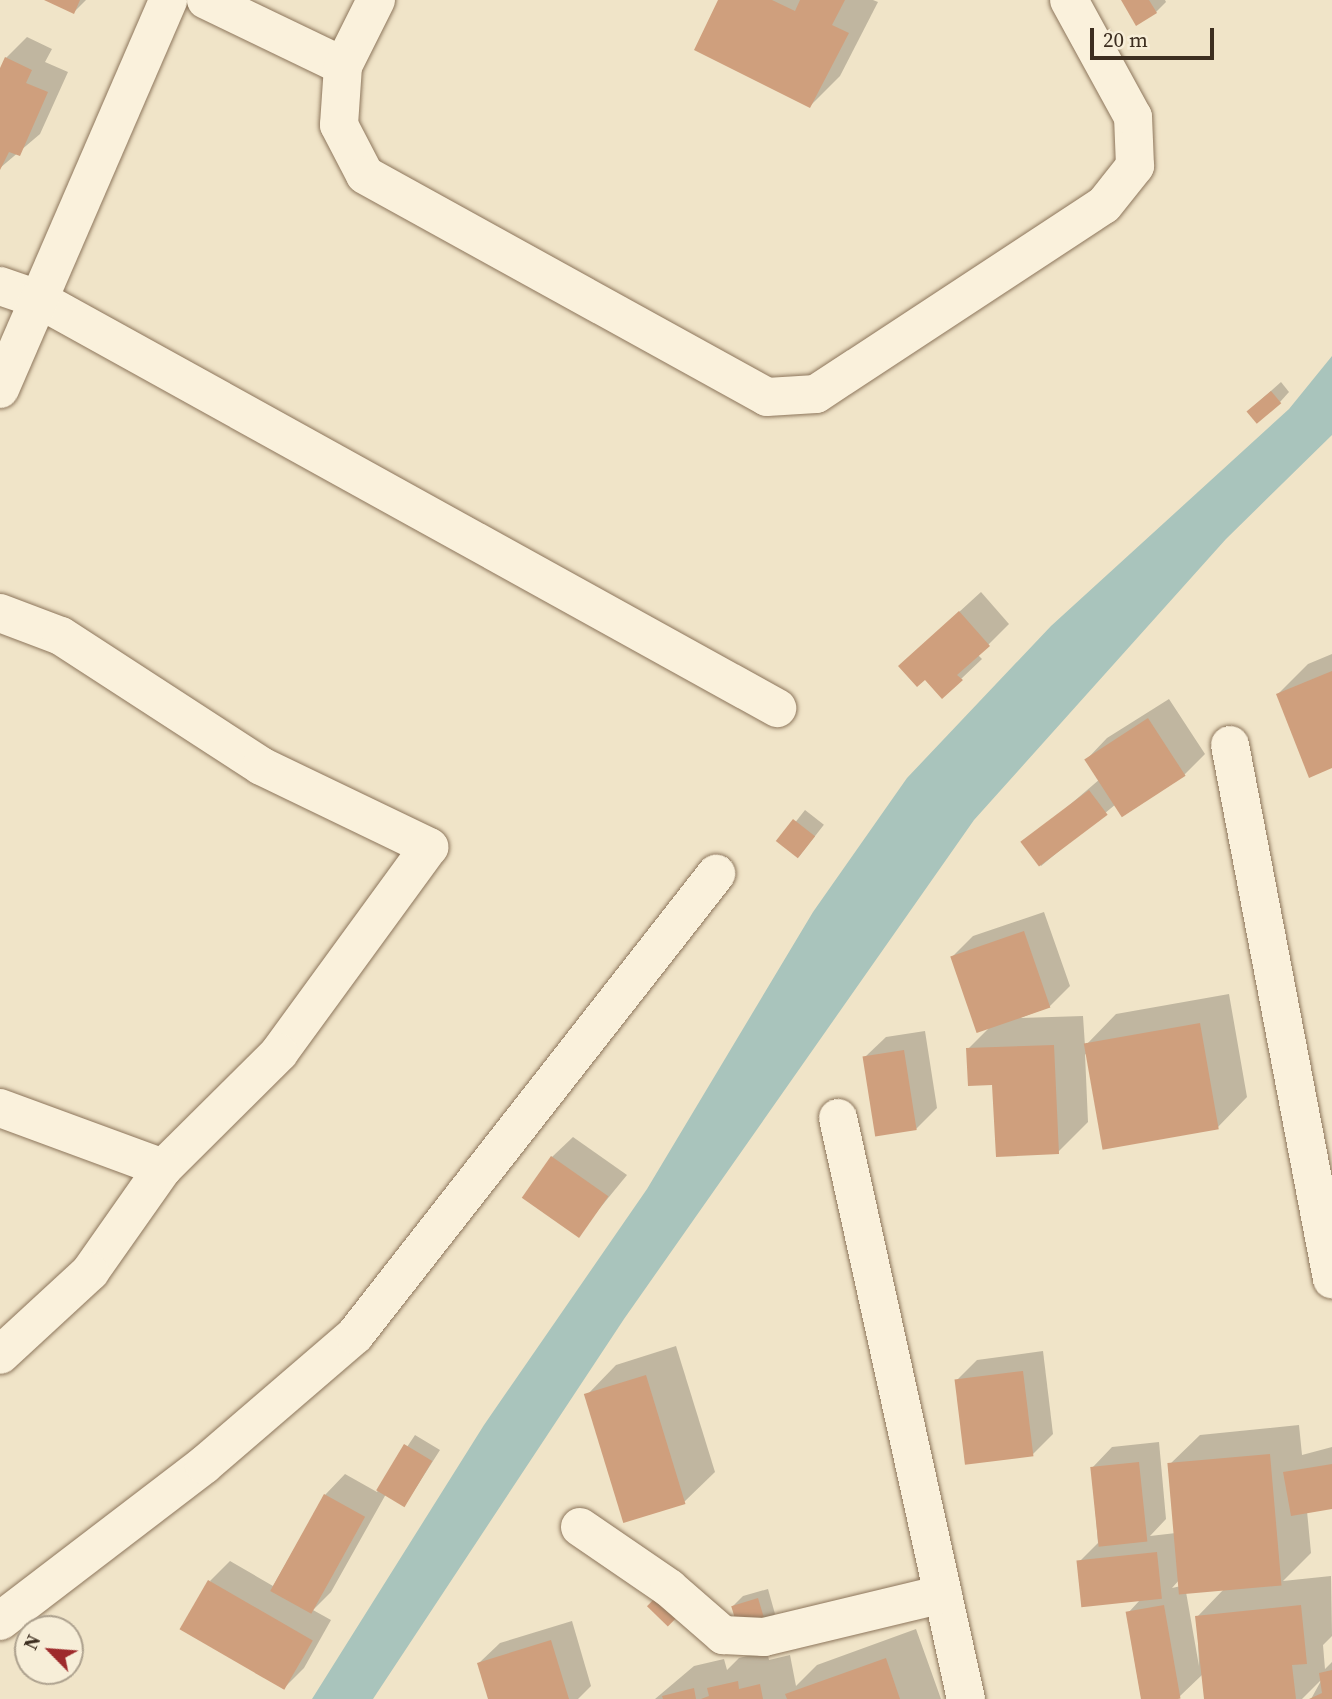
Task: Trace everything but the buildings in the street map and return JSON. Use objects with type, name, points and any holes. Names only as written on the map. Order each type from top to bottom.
[{"type":"street","points":[[0,389],[168,0]]},
{"type":"street","points":[[206,0],[343,66]]},
{"type":"street","points":[[376,0],[343,66],[339,125],[365,175],[767,397],[816,394],[1104,205],[1135,166],[1133,117],[1069,0]]},
{"type":"street","points":[[0,286],[38,299],[777,708]]},
{"type":"street","points":[[0,613],[61,636],[261,766],[429,847],[279,1053],[163,1168],[90,1272],[0,1355]]},
{"type":"street","points":[[1230,745],[1332,1279]]},
{"type":"street","points":[[0,1621],[204,1465],[355,1335],[716,874]]},
{"type":"street","points":[[0,1108],[163,1168]]},
{"type":"street","points":[[838,1118],[966,1699]]},
{"type":"street","points":[[580,1527],[669,1587],[723,1636],[764,1637],[943,1594]]},
{"type":"water","points":[[1332,356],[1332,435],[1226,539],[974,820],[624,1319],[373,1699],[312,1699],[484,1425],[647,1189],[813,912],[907,778],[1051,626],[1289,409]]}]
